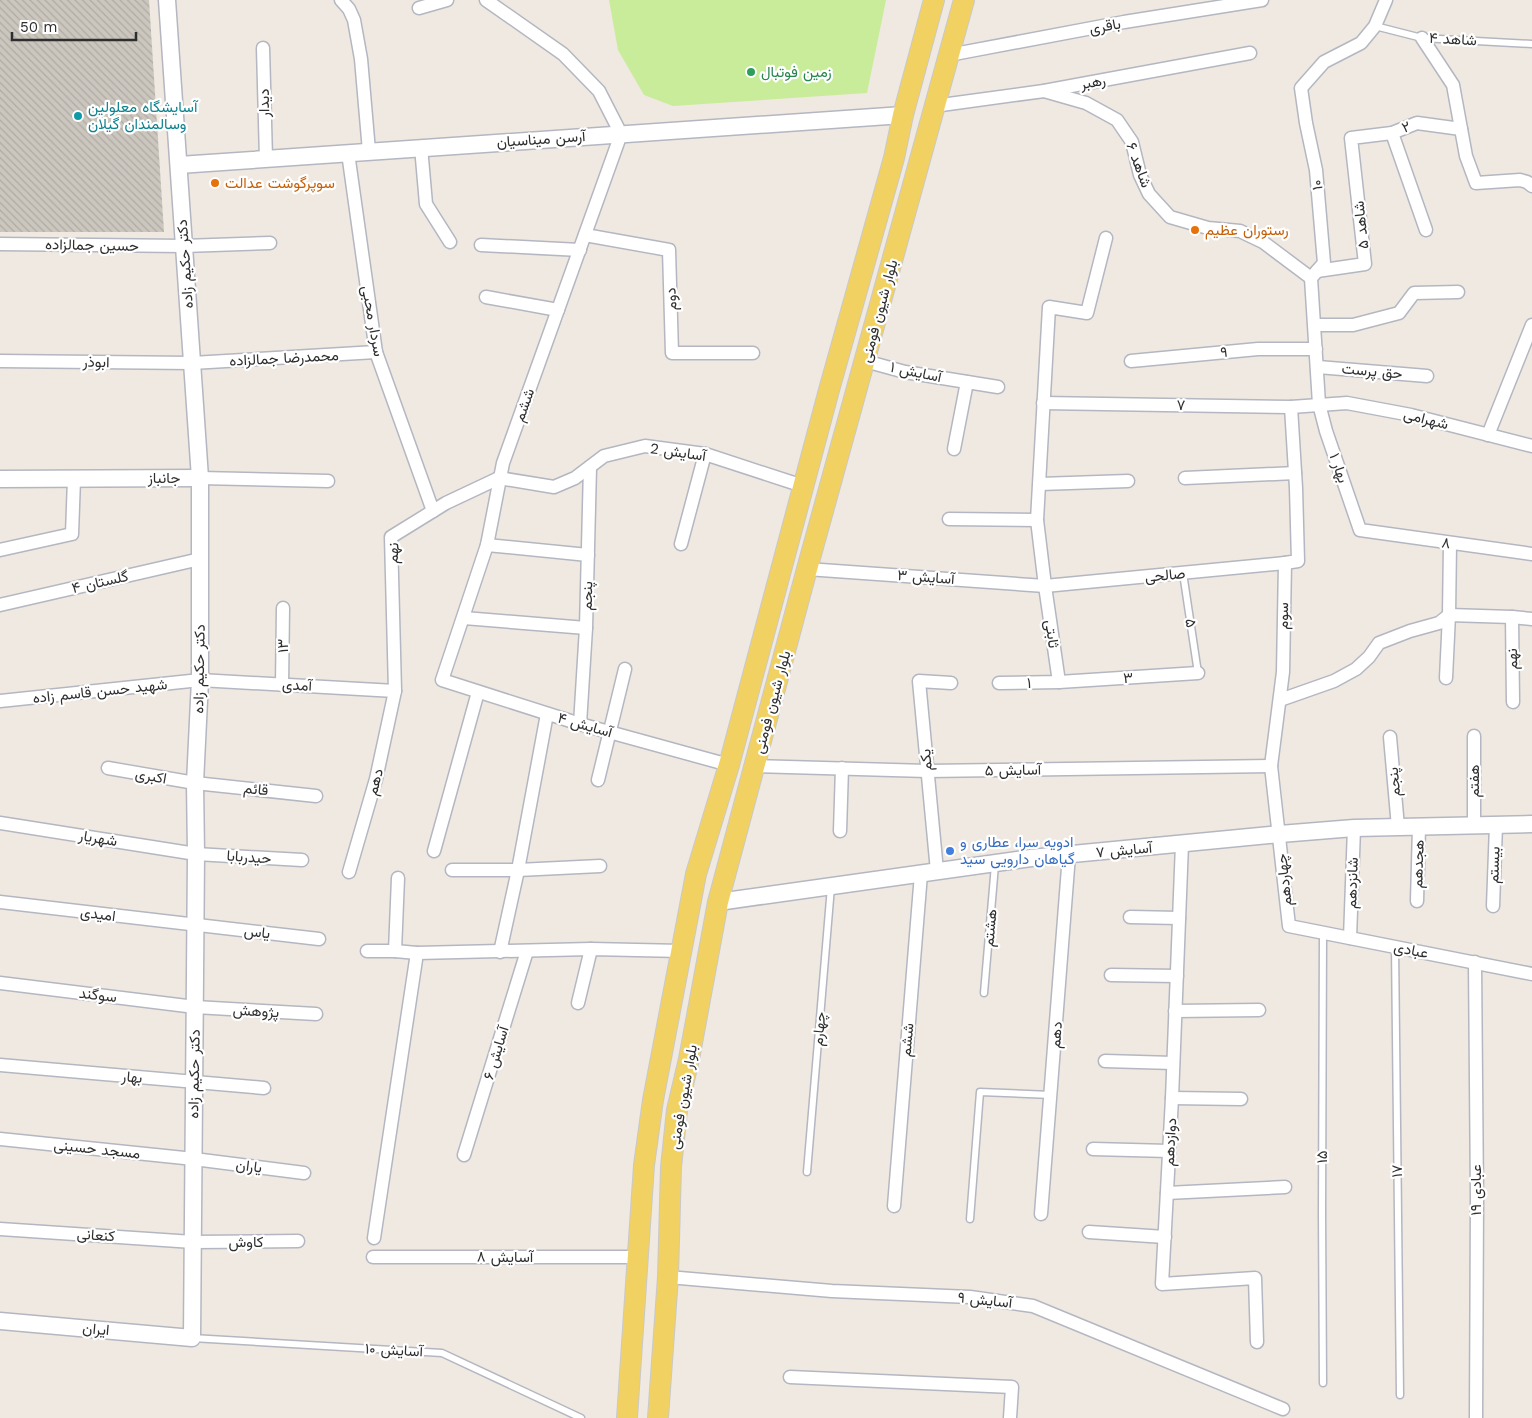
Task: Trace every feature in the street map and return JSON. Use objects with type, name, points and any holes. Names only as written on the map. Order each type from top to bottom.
[{"type":"main road","name":"بلوار شیون فومنی","points":[[627,1418],[636,1257],[644,1165],[653,1100],[696,874],[729,765],[894,158],[934,0]]},
{"type":"main road","name":"بلوار شیون فومنی","points":[[658,1418],[668,1277],[671,1167],[677,1110],[690,1059],[718,902],[807,569],[964,0]]},
{"type":"main road","points":[[662,1052],[690,1059]]},
{"type":"street","name":"دکتر حکیم زاده","points":[[167,0],[200,478],[200,680],[195,783],[196,926],[192,1338]]},
{"type":"street","points":[[341,0],[349,9],[354,20],[360,59],[369,151]]},
{"type":"street","points":[[419,8],[447,0]]},
{"type":"street","points":[[486,0],[563,54],[599,91],[621,134]]},
{"type":"street","name":"باقری","points":[[949,55],[1124,22],[1262,0]]},
{"type":"street","name":"۱۰","points":[[1319,404],[1314,274],[1324,263],[1316,170],[1306,124],[1301,88],[1324,62],[1361,43],[1375,26],[1386,0]]},
{"type":"street","points":[[1422,38],[1453,85],[1466,156],[1476,183],[1520,180],[1532,186]]},
{"type":"street","name":"دیدار","points":[[263,48],[266,159]]},
{"type":"street","name":"رهبر","points":[[934,106],[1044,90],[1250,53]]},
{"type":"street","name":"شاهد ۶","points":[[1044,90],[1086,103],[1117,120],[1132,142],[1140,175],[1149,194],[1170,217],[1208,228],[1240,231],[1263,242],[1314,274]]},
{"type":"street","name":"آرسن میناسیان","points":[[179,165],[904,115]]},
{"type":"street","name":"۲","points":[[1351,138],[1392,133],[1417,123],[1461,129]]},
{"type":"street","points":[[1392,133],[1426,230]]},
{"type":"street","name":"ششم","points":[[442,680],[487,545],[503,463],[621,134]]},
{"type":"street","name":"شاهد ۵","points":[[1314,274],[1365,264],[1351,138]]},
{"type":"street","points":[[421,147],[426,204],[450,242]]},
{"type":"street","name":"سردار محبی","points":[[348,153],[376,352],[433,511]]},
{"type":"street","name":"دوم","points":[[585,235],[669,250],[672,353],[754,353]]},
{"type":"street","points":[[1044,586],[1037,520],[1049,307],[1087,313],[1106,238]]},
{"type":"street","name":"حسین جمالزاده","points":[[0,244],[184,246],[270,243]]},
{"type":"street","points":[[481,245],[580,250]]},
{"type":"street","points":[[1315,325],[1352,325],[1399,314],[1414,293],[1458,292]]},
{"type":"street","points":[[486,297],[558,310]]},
{"type":"street","points":[[1488,435],[1532,325]]},
{"type":"street","name":"۹","points":[[1131,361],[1258,349],[1316,350]]},
{"type":"street","name":"محمدرضا جمالزاده","points":[[192,363],[376,352]]},
{"type":"street","name":"ابوذر","points":[[0,361],[192,363]]},
{"type":"street","name":"آسایش ۱","points":[[865,361],[905,372],[998,387]]},
{"type":"street","name":"حق پرست","points":[[1318,367],[1427,376]]},
{"type":"street","points":[[954,449],[967,382]]},
{"type":"street","name":"۷","points":[[1043,403],[1291,407],[1319,404]]},
{"type":"street","name":"شهرامی","points":[[1319,404],[1347,403],[1411,415],[1532,446]]},
{"type":"street","name":"بهار ۱","points":[[1319,404],[1326,431],[1360,530]]},
{"type":"street","points":[[1285,563],[1298,561],[1291,407]]},
{"type":"street","name":"آسایش 2","points":[[500,478],[554,487],[575,478],[604,456],[645,446],[706,454],[804,486]]},
{"type":"street","points":[[681,544],[706,454]]},
{"type":"street","name":"پنجم","points":[[580,724],[586,628],[590,467]]},
{"type":"street","points":[[1185,478],[1295,473]]},
{"type":"street","name":"جانباز","points":[[0,479],[200,478],[328,482]]},
{"type":"street","name":"نهم","points":[[395,690],[391,537],[446,503],[500,478]]},
{"type":"street","points":[[0,550],[72,534],[74,479]]},
{"type":"street","points":[[1040,484],[1128,481]]},
{"type":"street","points":[[949,519],[1037,520]]},
{"type":"street","name":"۸","points":[[1360,530],[1532,554]]},
{"type":"street","points":[[1446,678],[1450,544]]},
{"type":"street","points":[[487,545],[588,555]]},
{"type":"street","name":"گلستان ۴","points":[[0,605],[200,559]]},
{"type":"street","name":"صالحی","points":[[1044,586],[1285,563]]},
{"type":"street","name":"سوم","points":[[1280,834],[1271,766],[1283,672],[1285,563]]},
{"type":"street","name":"آسایش ۳","points":[[807,569],[1044,586]]},
{"type":"street","name":"ثابتی","points":[[1044,586],[1059,682]]},
{"type":"street","name":"۱۳","points":[[282,684],[283,608]]},
{"type":"street","points":[[1280,700],[1334,681],[1356,669],[1369,657],[1379,643],[1410,631],[1439,623],[1449,615],[1532,619]]},
{"type":"street","name":"نهم","points":[[1512,617],[1513,702]]},
{"type":"street","points":[[464,618],[586,628]]},
{"type":"street","points":[[598,780],[625,669]]},
{"type":"street","name":"۳","points":[[1059,682],[1198,673]]},
{"type":"street","name":"آمدی","points":[[200,680],[395,690]]},
{"type":"street","name":"شهید حسن قاسم زاده","points":[[0,701],[200,680]]},
{"type":"street","name":"آسایش ۴","points":[[442,680],[580,724],[729,765]]},
{"type":"street","name":"یکم","points":[[929,873],[927,771],[920,681],[951,683]]},
{"type":"street","name":"۱","points":[[999,683],[1059,682]]},
{"type":"street","name":"دهم","points":[[349,872],[376,779],[395,690]]},
{"type":"street","points":[[434,851],[478,692]]},
{"type":"street","points":[[500,952],[518,870],[547,714]]},
{"type":"street","name":"هفتم","points":[[1474,736],[1474,826]]},
{"type":"street","name":"پنجم","points":[[1390,737],[1398,828]]},
{"type":"street","name":"آسایش ۵","points":[[755,766],[927,771],[1271,766]]},
{"type":"street","name":"اکبری","points":[[108,768],[195,783]]},
{"type":"street","points":[[840,831],[842,768]]},
{"type":"street","name":"قائم","points":[[195,783],[316,796]]},
{"type":"street","name":"شهریار","points":[[0,823],[196,854]]},
{"type":"street","name":"آسایش ۷","points":[[718,902],[995,863],[1280,834],[1354,828],[1532,824]]},
{"type":"street","name":"بیستم","points":[[1493,906],[1496,825]]},
{"type":"street","name":"هجدهم","points":[[1417,902],[1419,827]]},
{"type":"street","name":"شانزدهم","points":[[1350,938],[1354,828]]},
{"type":"street","name":"چهاردهم","points":[[1280,834],[1289,926]]},
{"type":"street","name":"دوازدهم","points":[[1182,844],[1176,1011],[1162,1284],[1255,1278],[1256,1342]]},
{"type":"street","name":"حیدربابا","points":[[196,854],[302,860]]},
{"type":"street","name":"دهم","points":[[1041,1214],[1069,855]]},
{"type":"street","points":[[452,870],[518,870],[600,866]]},
{"type":"street","name":"ششم","points":[[894,1206],[929,873]]},
{"type":"street","points":[[395,951],[398,878]]},
{"type":"street","name":"امیدی","points":[[0,902],[196,926]]},
{"type":"street","points":[[1130,917],[1179,918]]},
{"type":"street","name":"یاس","points":[[196,926],[319,938]]},
{"type":"street","name":"عبادی","points":[[1289,926],[1532,974]]},
{"type":"street","points":[[578,1002],[591,950]]},
{"type":"street","points":[[367,951],[417,953],[682,950]]},
{"type":"street","name":"آسایش ۶","points":[[464,1155],[527,952]]},
{"type":"street","points":[[374,1238],[417,953]]},
{"type":"street","name":"عبادی ۱۹","points":[[1475,962],[1476,1418]]},
{"type":"street","points":[[1111,975],[1177,976]]},
{"type":"street","name":"سوگند","points":[[0,983],[195,1007]]},
{"type":"street","name":"پژوهش","points":[[195,1007],[316,1014]]},
{"type":"street","points":[[1176,1011],[1259,1010]]},
{"type":"street","points":[[1105,1061],[1173,1064]]},
{"type":"street","name":"بهار","points":[[0,1065],[264,1088]]},
{"type":"street","points":[[1172,1098],[1241,1099]]},
{"type":"street","name":"مسجد حسینی","points":[[0,1138],[194,1159]]},
{"type":"street","points":[[1093,1149],[1169,1151]]},
{"type":"street","name":"یاران","points":[[194,1159],[304,1174]]},
{"type":"street","points":[[1167,1193],[1285,1187]]},
{"type":"street","name":"کنعانی","points":[[0,1229],[193,1242]]},
{"type":"street","points":[[1090,1232],[1165,1237]]},
{"type":"street","name":"کاوش","points":[[193,1242],[298,1241]]},
{"type":"street","name":"آسایش ۸","points":[[373,1257],[636,1257]]},
{"type":"street","name":"آسایش ۹","points":[[668,1277],[832,1291],[970,1297],[1033,1306],[1283,1409]]},
{"type":"street","name":"ایران","points":[[0,1321],[192,1338]]},
{"type":"street","points":[[790,1377],[1012,1387],[1010,1418]]},
{"type":"lane","name":"شاهد ۴","points":[[1375,26],[1422,38],[1532,44]]},
{"type":"lane","name":"۵","points":[[1183,573],[1198,673]]},
{"type":"lane","name":"هشتم","points":[[984,993],[995,863]]},
{"type":"lane","name":"چهارم","points":[[807,1172],[831,886]]},
{"type":"lane","name":"۱۵","points":[[1323,932],[1323,1383]]},
{"type":"lane","name":"۱۷","points":[[1395,946],[1400,1395]]},
{"type":"lane","points":[[970,1219],[980,1092],[1051,1095]]},
{"type":"lane","name":"آسایش ‍۱۰","points":[[192,1338],[442,1353],[581,1418]]},
{"type":"green space","name":"زمین فوتبال","points":[[609,0],[886,0],[867,93],[673,106],[644,95],[618,50]]},
{"type":"building","name":"آسایشگاه معلولین وسالمندان گیلان","points":[[0,0],[149,0],[164,232],[0,232]]},
{"type":"place","name":"زمین فوتبال","points":[[751,72]]},
{"type":"place","name":"آسایشگاه معلولین وسالمندان گیلان","points":[[78,116]]},
{"type":"place","name":"سوپرگوشت عدالت","points":[[215,183]]},
{"type":"place","name":"رستوران عظیم","points":[[1195,230]]},
{"type":"place","name":"ادویه سرا، عطاری و گیاهان دارویی سید","points":[[950,851]]}]
